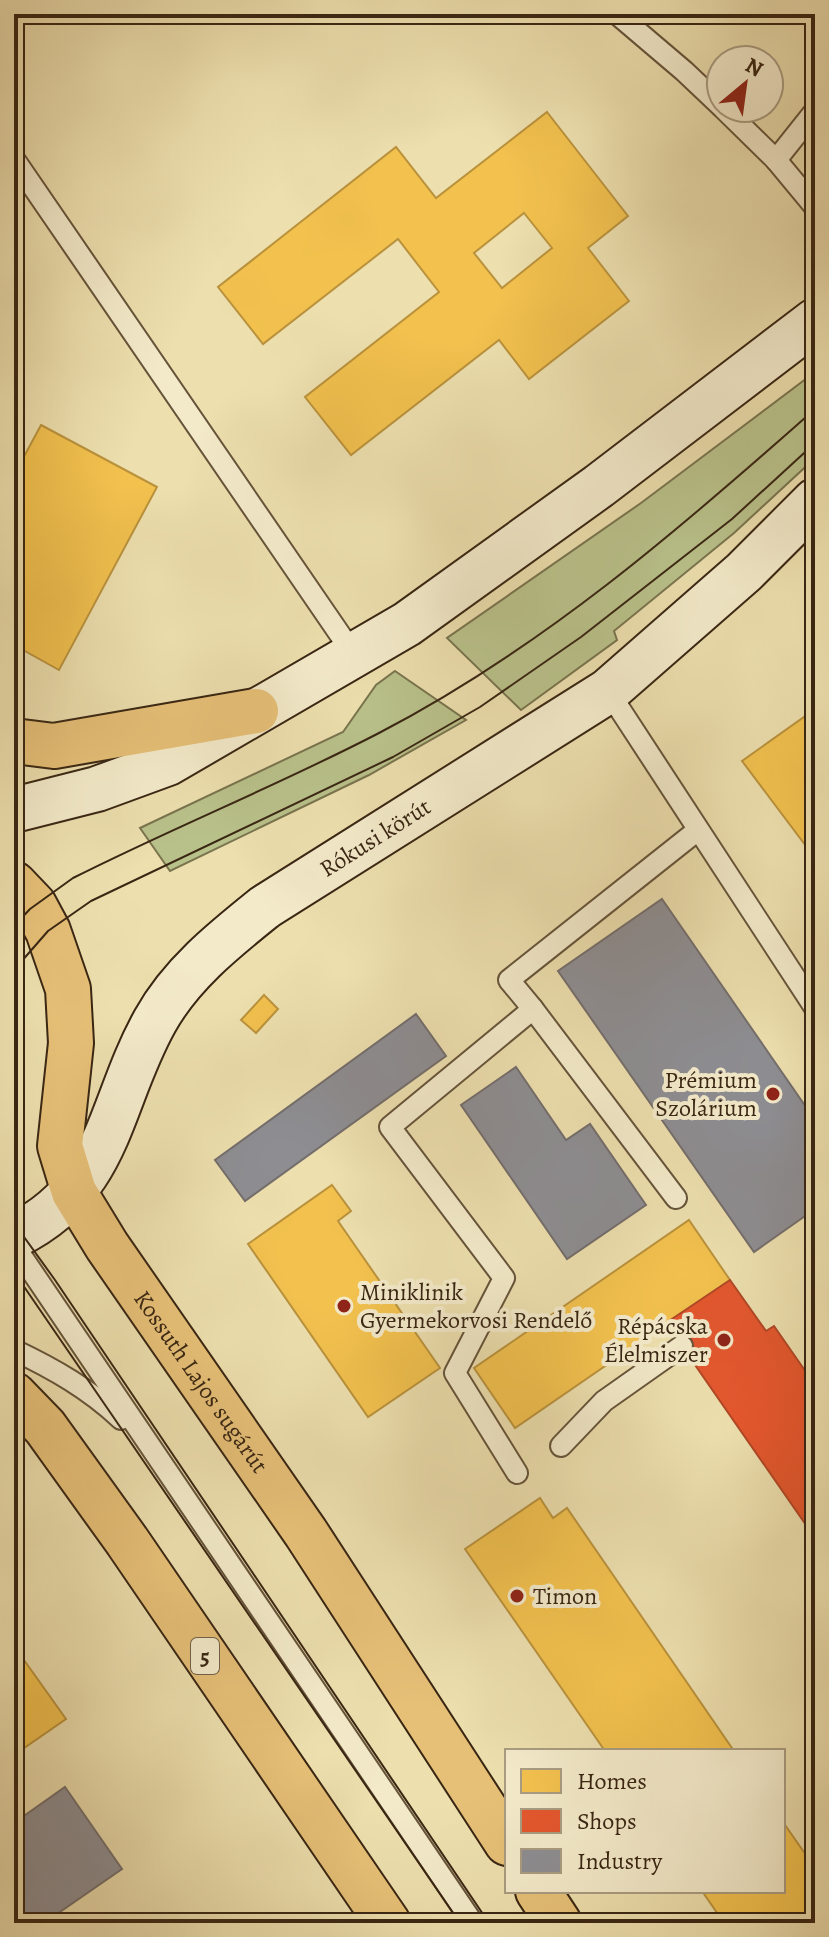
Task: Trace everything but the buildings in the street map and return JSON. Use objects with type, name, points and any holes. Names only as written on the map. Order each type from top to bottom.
[{"type":"main road","points":[[14,810],[97,789],[168,763],[418,616],[514,548],[815,321]]},
{"type":"main road","name":"Rókusi körút","points":[[14,1236],[52,1212],[74,1192],[96,1160],[129,1075],[156,1019],[185,978],[221,942],[265,907],[608,691],[744,572],[815,501]]},
{"type":"main road","points":[[14,741],[54,746],[256,711]]},
{"type":"main road","name":"Kossuth Lajos sugárút","points":[[14,884],[34,905],[48,931],[68,989],[71,1043],[60,1146],[74,1192],[100,1236],[306,1533],[505,1840]]},
{"type":"main road","name":"5","points":[[14,1395],[45,1427],[127,1541],[388,1923]]},
{"type":"main road","points":[[539,1893],[559,1923]]},
{"type":"lane","points":[[617,14],[705,91]]},
{"type":"lane","points":[[776,160],[815,111]]},
{"type":"lane","points":[[739,124],[776,160],[815,207]]},
{"type":"lane","points":[[14,159],[354,655]]},
{"type":"lane","points":[[608,691],[815,1008]]},
{"type":"lane","points":[[676,1198],[509,980],[698,830]]},
{"type":"lane","points":[[517,1473],[455,1373],[504,1278],[390,1127],[533,1009]]},
{"type":"lane","points":[[14,1245],[473,1923]]},
{"type":"lane","points":[[561,1446],[604,1401],[682,1346]]},
{"type":"lane","points":[[14,1350],[67,1377],[104,1403],[148,1445]]},
{"type":"green space","points":[[815,372],[815,458],[734,533],[614,631],[617,640],[521,710],[447,638],[641,503]]},
{"type":"green space","points":[[395,671],[466,720],[369,775],[170,871],[140,828],[343,732],[376,685]]},
{"type":"tram line","points":[[14,926],[30,909],[73,878],[379,733],[496,664],[553,625],[660,542],[815,409]]},
{"type":"tram line","points":[[14,970],[48,931],[91,901],[393,757],[480,707],[581,637],[732,519],[815,443]]},
{"type":"tram line","points":[[14,1223],[489,1923]]},
{"type":"tram line","points":[[14,1272],[460,1923]]},
{"type":"place","name":"Prémium Szolárium","points":[[773,1094]]},
{"type":"place","name":"Miniklinik Gyermekorvosi Rendelő","points":[[344,1306]]},
{"type":"place","name":"Répácska Élelmiszer","points":[[724,1340]]},
{"type":"place","name":"Timon","points":[[517,1596]]}]
